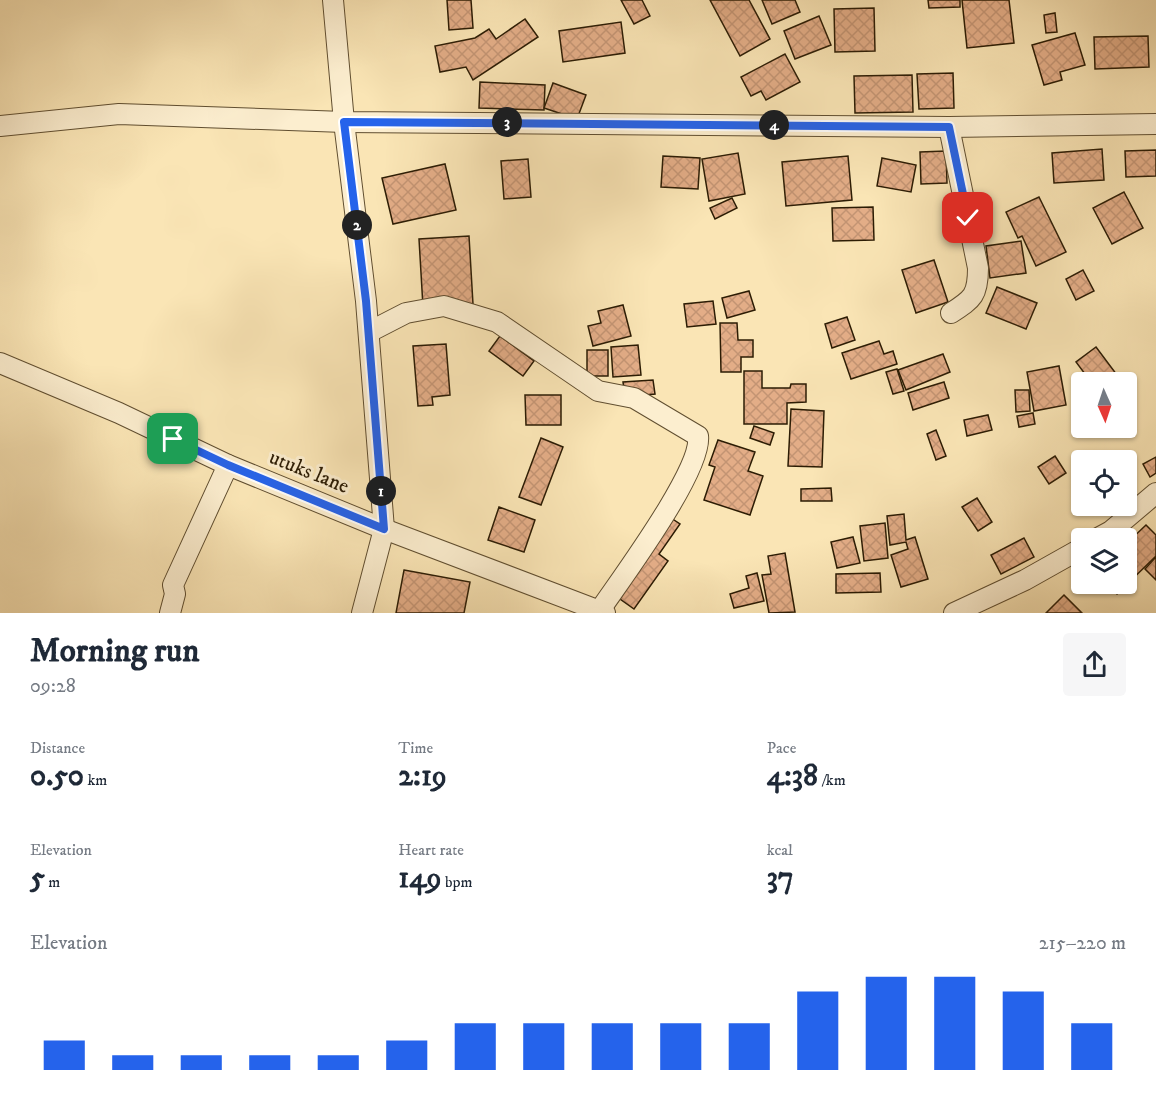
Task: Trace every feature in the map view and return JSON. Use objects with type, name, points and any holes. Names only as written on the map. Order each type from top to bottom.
[{"type":"street","points":[[333,0],[344,122],[369,332],[384,529],[362,613]]},
{"type":"street","points":[[0,126],[119,114],[344,122],[949,127],[1156,124]]},
{"type":"street","points":[[949,127],[978,268],[978,284],[972,300],[951,314]]},
{"type":"street","points":[[369,332],[406,313],[444,306],[497,322],[598,391],[634,398],[698,436],[697,453],[665,513],[603,612]]},
{"type":"street","name":"utuks lane","points":[[0,363],[119,413],[228,465],[384,529],[603,612]]},
{"type":"street","points":[[170,613],[175,594],[173,585],[228,465]]},
{"type":"street","points":[[1115,528],[1156,493]]},
{"type":"street","points":[[954,613],[1025,580],[1071,554]]},
{"type":"building","points":[[447,0],[471,0],[473,28],[449,30]]},
{"type":"building","points":[[621,0],[642,0],[650,16],[634,24]]},
{"type":"building","points":[[710,0],[749,0],[770,39],[740,56]]},
{"type":"building","points":[[762,0],[795,0],[800,12],[772,24]]},
{"type":"building","points":[[928,0],[960,0],[960,7],[929,8]]},
{"type":"building","points":[[962,0],[1009,0],[1014,43],[967,48]]},
{"type":"building","points":[[874,8],[875,51],[835,52],[834,9]]},
{"type":"building","points":[[1055,13],[1057,32],[1046,33],[1044,15]]},
{"type":"building","points":[[819,16],[831,45],[795,59],[784,31]]},
{"type":"building","points":[[525,19],[538,37],[473,80],[466,67],[440,72],[435,46],[475,38],[489,29],[496,39]]},
{"type":"building","points":[[621,22],[625,53],[563,62],[559,31]]},
{"type":"building","points":[[1075,33],[1085,65],[1060,72],[1062,80],[1044,85],[1032,45]]},
{"type":"building","points":[[1148,36],[1149,67],[1095,69],[1094,37]]},
{"type":"building","points":[[785,54],[800,82],[766,100],[761,91],[751,96],[741,77]]},
{"type":"building","points":[[953,73],[954,108],[919,109],[917,74]]},
{"type":"building","points":[[912,75],[913,112],[855,113],[854,76]]},
{"type":"building","points":[[480,82],[545,85],[544,110],[479,108]]},
{"type":"building","points":[[553,83],[586,95],[577,119],[544,108]]},
{"type":"building","points":[[1102,149],[1104,180],[1054,183],[1052,153]]},
{"type":"building","points":[[1156,150],[1156,176],[1126,177],[1125,151]]},
{"type":"building","points":[[946,151],[947,183],[921,184],[920,152]]},
{"type":"building","points":[[738,153],[745,194],[709,201],[702,159]]},
{"type":"building","points":[[663,156],[700,158],[698,189],[661,187]]},
{"type":"building","points":[[848,156],[852,200],[786,206],[782,162]]},
{"type":"building","points":[[882,158],[916,165],[911,192],[877,186]]},
{"type":"building","points":[[528,159],[531,197],[504,199],[501,161]]},
{"type":"building","points":[[445,164],[456,210],[393,224],[382,178]]},
{"type":"building","points":[[1124,192],[1143,228],[1112,244],[1093,208]]},
{"type":"building","points":[[1039,197],[1066,252],[1036,266],[1022,236],[1018,238],[1006,212]]},
{"type":"building","points":[[732,198],[737,208],[715,219],[710,208]]},
{"type":"building","points":[[873,207],[874,240],[833,241],[832,208]]},
{"type":"building","points":[[469,236],[473,304],[423,307],[419,239]]},
{"type":"building","points":[[1021,241],[1026,273],[990,278],[986,246]]},
{"type":"building","points":[[934,260],[948,302],[916,313],[902,270]]},
{"type":"building","points":[[1083,270],[1094,291],[1076,300],[1066,279]]},
{"type":"building","points":[[997,287],[1037,303],[1026,329],[986,313]]},
{"type":"building","points":[[749,291],[755,310],[727,318],[722,298]]},
{"type":"building","points":[[713,301],[716,324],[687,327],[684,304]]},
{"type":"building","points":[[623,305],[631,336],[593,346],[588,326],[601,323],[598,311]]},
{"type":"building","points":[[847,317],[855,340],[832,348],[825,324]]},
{"type":"building","points":[[720,323],[737,323],[738,340],[753,340],[753,357],[741,357],[741,372],[721,372]]},
{"type":"building","points":[[500,336],[534,361],[523,376],[489,351]]},
{"type":"building","points":[[879,341],[884,354],[893,351],[897,364],[851,379],[842,353]]},
{"type":"building","points":[[446,344],[450,395],[432,397],[433,405],[418,406],[413,346]]},
{"type":"building","points":[[638,345],[641,375],[613,377],[611,347]]},
{"type":"building","points":[[1096,347],[1115,372],[1084,372],[1076,362]]},
{"type":"building","points":[[587,350],[608,350],[608,376],[587,376]]},
{"type":"building","points":[[943,354],[950,372],[906,390],[898,370]]},
{"type":"building","points":[[1059,366],[1066,405],[1034,411],[1027,372]]},
{"type":"building","points":[[897,369],[904,391],[893,394],[886,372]]},
{"type":"building","points":[[744,371],[762,371],[762,388],[790,388],[791,384],[806,384],[806,402],[787,403],[787,424],[744,424]]},
{"type":"building","points":[[653,380],[655,394],[625,397],[623,382]]},
{"type":"building","points":[[944,382],[949,398],[913,410],[908,393]]},
{"type":"building","points":[[1015,390],[1029,390],[1030,411],[1016,412]]},
{"type":"building","points":[[525,395],[561,395],[561,425],[526,425]]},
{"type":"building","points":[[791,409],[824,411],[822,467],[788,466]]},
{"type":"building","points":[[1033,413],[1035,424],[1019,427],[1017,416]]},
{"type":"building","points":[[988,415],[992,430],[967,436],[964,420]]},
{"type":"building","points":[[754,426],[774,433],[770,445],[750,438]]},
{"type":"building","points":[[936,430],[946,456],[936,460],[927,434]]},
{"type":"building","points":[[541,438],[563,447],[541,505],[519,497]]},
{"type":"building","points":[[718,440],[755,452],[748,471],[763,476],[750,515],[704,500],[715,467],[709,465]]},
{"type":"building","points":[[1055,456],[1066,473],[1049,484],[1038,467]]},
{"type":"building","points":[[1156,457],[1156,473],[1150,477],[1143,464]]},
{"type":"building","points":[[831,488],[832,501],[801,501],[801,489]]},
{"type":"building","points":[[977,498],[992,522],[978,531],[962,507]]},
{"type":"building","points":[[499,507],[535,520],[524,552],[488,540]]},
{"type":"building","points":[[904,514],[906,540],[915,537],[928,579],[901,587],[891,555],[908,549],[906,542],[890,545],[887,516]]},
{"type":"building","points":[[668,516],[680,524],[659,554],[668,561],[634,609],[613,594]]},
{"type":"building","points":[[885,523],[888,558],[864,561],[860,526]]},
{"type":"building","points":[[1146,525],[1156,535],[1156,556],[1137,575],[1137,534]]},
{"type":"building","points":[[853,537],[860,563],[837,568],[831,542]]},
{"type":"building","points":[[1024,538],[1034,557],[1001,574],[991,555]]},
{"type":"building","points":[[785,553],[795,612],[769,613],[762,575],[771,574],[768,556]]},
{"type":"building","points":[[1156,557],[1156,580],[1145,569]]},
{"type":"building","points":[[404,570],[470,582],[464,613],[396,613]]},
{"type":"building","points":[[757,573],[764,601],[734,608],[730,594],[749,588],[746,576]]},
{"type":"building","points":[[880,573],[881,592],[836,593],[836,574]]},
{"type":"building","points":[[1064,595],[1082,613],[1046,613]]},
{"type":"route","points":[[173,439],[228,465],[384,529],[366,301],[344,122],[949,127],[968,218]]}]
